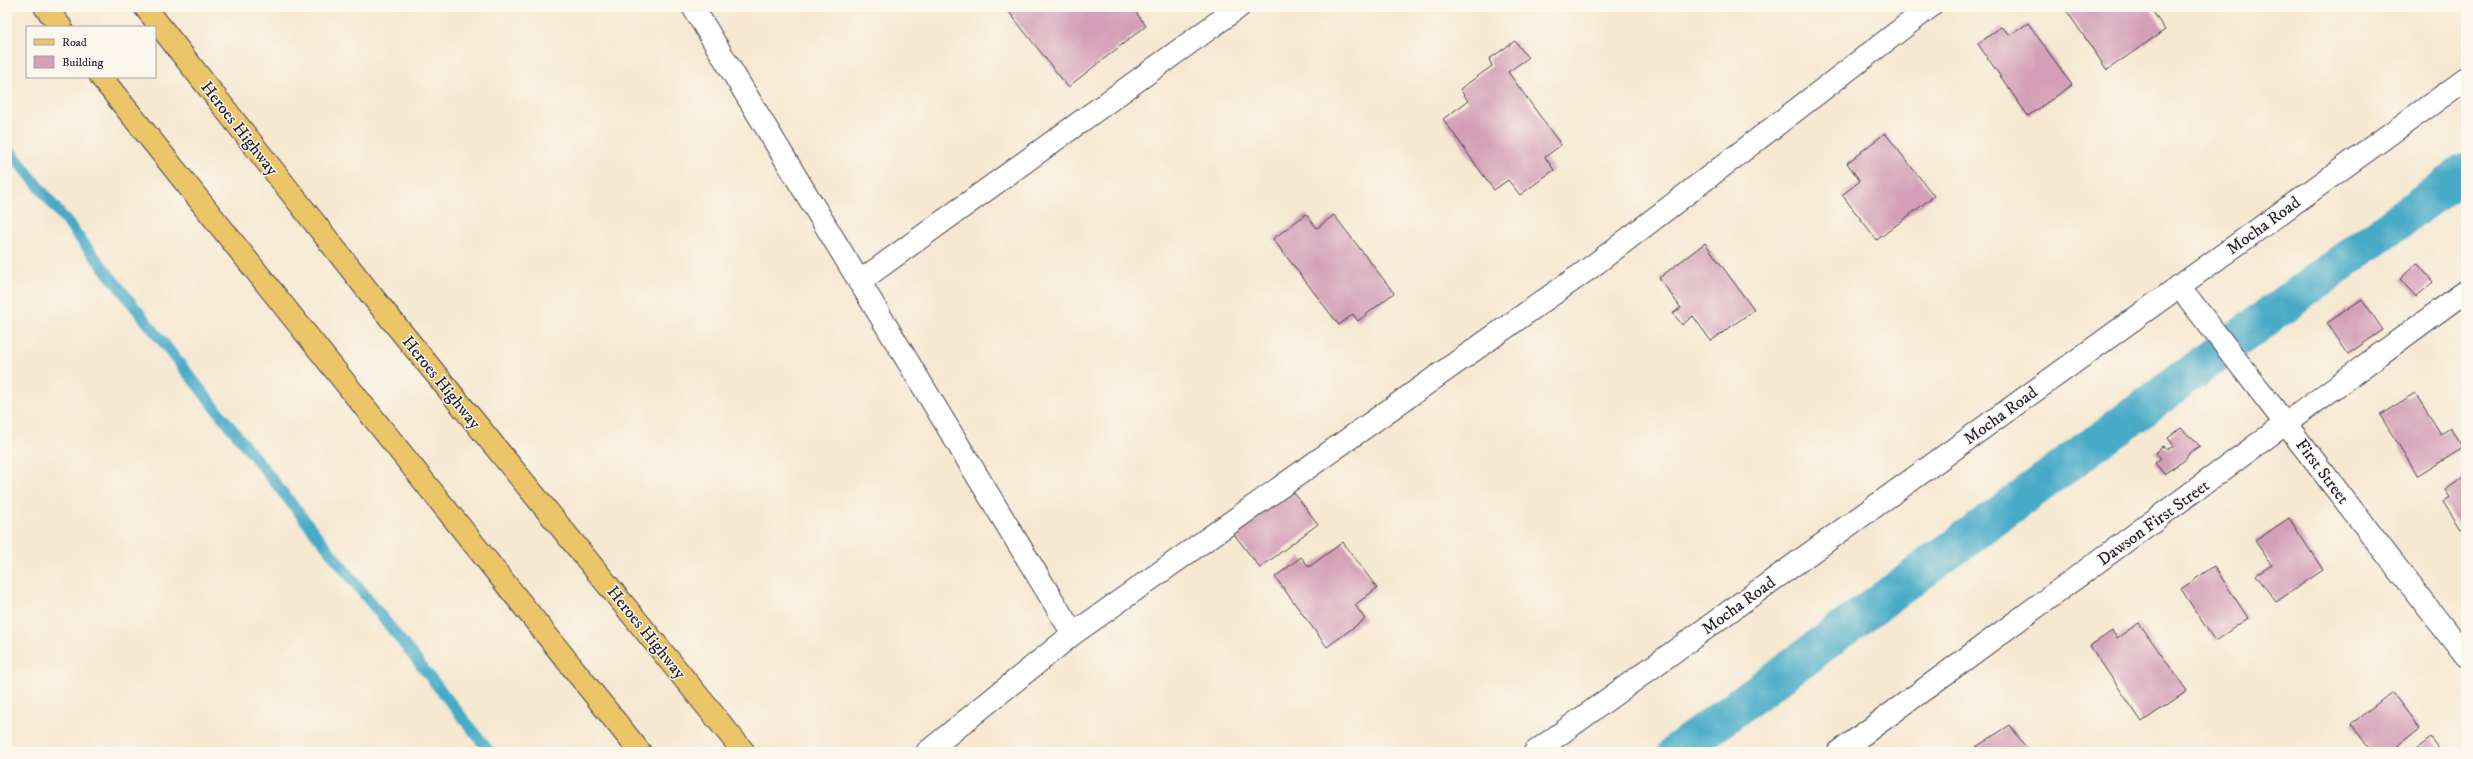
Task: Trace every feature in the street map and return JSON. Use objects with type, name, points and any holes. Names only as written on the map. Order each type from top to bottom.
[{"type":"main road","points":[[45,7],[60,26]]},
{"type":"main road","name":"Heroes Highway","points":[[145,7],[372,296],[744,752]]},
{"type":"main road","points":[[103,78],[640,752]]},
{"type":"street","points":[[692,7],[1073,634]]},
{"type":"street","points":[[859,282],[1239,7]]},
{"type":"street","points":[[927,752],[1073,634],[1590,268],[1930,7]]},
{"type":"street","name":"Mocha Road","points":[[1535,752],[2466,79]]},
{"type":"street","name":"First Street","points":[[2179,286],[2244,371],[2287,423],[2466,657]]},
{"type":"street","name":"Dawson First Street","points":[[1839,752],[2466,291]]},
{"type":"building","points":[[1005,7],[1132,7],[1146,26],[1068,87]]},
{"type":"building","points":[[2064,7],[2150,7],[2165,30],[2107,70]]},
{"type":"building","points":[[2028,23],[2072,85],[2028,116],[1978,44],[2001,27],[2011,35]]},
{"type":"building","points":[[1515,41],[1528,58],[1508,72],[1561,145],[1545,157],[1554,170],[1520,195],[1508,180],[1494,190],[1443,119],[1468,101],[1460,89],[1492,66],[1489,59]]},
{"type":"building","points":[[1885,133],[1934,196],[1877,240],[1842,195],[1860,181],[1847,163]]},
{"type":"building","points":[[1306,214],[1317,228],[1334,215],[1394,293],[1358,321],[1353,314],[1339,325],[1273,239]]},
{"type":"building","points":[[1705,243],[1754,310],[1711,341],[1693,316],[1682,325],[1673,313],[1681,308],[1659,278]]},
{"type":"building","points":[[2417,263],[2433,282],[2416,297],[2400,279]]},
{"type":"building","points":[[2362,299],[2383,330],[2348,354],[2327,323]]},
{"type":"building","points":[[2415,393],[2441,434],[2450,428],[2463,448],[2418,476],[2380,415]]},
{"type":"building","points":[[2181,428],[2200,446],[2190,452],[2185,460],[2164,474],[2155,463],[2161,458],[2155,453],[2162,446],[2168,449],[2174,446],[2168,438]]},
{"type":"building","points":[[2466,476],[2466,526],[2461,529],[2443,502],[2450,497],[2445,490]]},
{"type":"building","points":[[1291,489],[1318,524],[1260,568],[1233,533]]},
{"type":"building","points":[[2289,518],[2323,570],[2276,602],[2256,575],[2272,565],[2255,541]]},
{"type":"building","points":[[1343,542],[1377,588],[1355,605],[1365,619],[1327,647],[1275,577],[1301,557],[1309,567]]},
{"type":"building","points":[[2214,566],[2248,618],[2215,641],[2181,589]]},
{"type":"building","points":[[2139,623],[2187,691],[2142,722],[2090,646],[2112,631],[2117,638]]},
{"type":"building","points":[[2392,692],[2420,729],[2390,752],[2372,752],[2351,724]]},
{"type":"building","points":[[2010,725],[2029,752],[1979,752],[1976,747]]},
{"type":"building","points":[[2431,738],[2441,752],[2412,752]]},
{"type":"waterway","points":[[7,147],[490,752]]},
{"type":"waterway","points":[[1676,752],[2466,171]]}]
